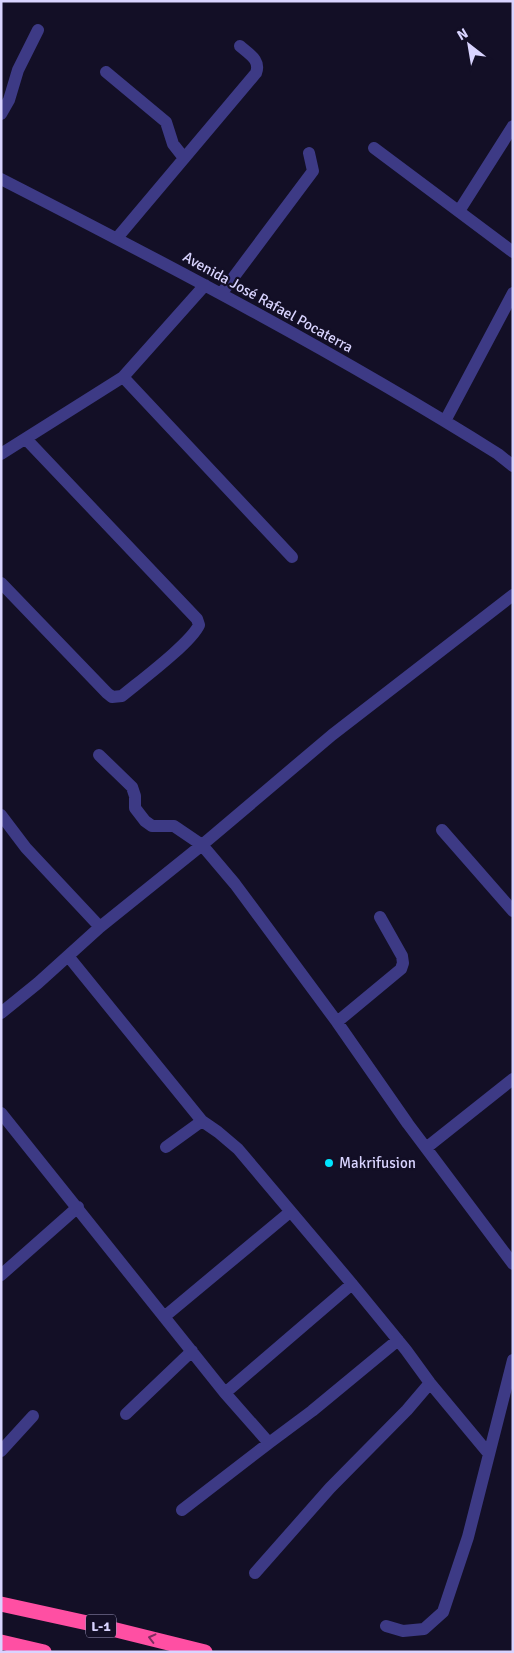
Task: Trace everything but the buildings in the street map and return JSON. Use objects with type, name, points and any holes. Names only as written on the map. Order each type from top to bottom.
[{"type":"highway","name":"L-1","points":[[1,1604],[205,1652]]},
{"type":"highway","points":[[1,1642],[44,1652]]},
{"type":"street","points":[[1,114],[9,100],[18,70],[38,30]]},
{"type":"street","points":[[117,238],[256,73],[258,62],[240,46]]},
{"type":"street","points":[[106,72],[166,122],[172,144],[184,158]]},
{"type":"street","points":[[459,211],[513,126]]},
{"type":"street","points":[[374,148],[513,252]]},
{"type":"street","points":[[221,294],[312,171],[309,152]]},
{"type":"street","name":"Avenida José Rafael Pocaterra","points":[[1,179],[205,285],[386,386],[498,454],[513,466]]},
{"type":"street","points":[[1,454],[123,377],[205,285]]},
{"type":"street","points":[[445,421],[513,294]]},
{"type":"street","points":[[123,377],[292,557]]},
{"type":"street","points":[[1,583],[106,693],[112,697],[122,696],[186,641],[199,625],[197,619],[26,439]]},
{"type":"street","points":[[1,1014],[100,927],[202,845],[332,735],[513,595]]},
{"type":"street","points":[[99,755],[132,787],[135,796],[135,808],[145,821],[152,826],[174,826],[202,845],[235,884],[337,1022],[426,1148],[513,1264]]},
{"type":"street","points":[[1,816],[26,848],[100,927]]},
{"type":"street","points":[[442,830],[513,911]]},
{"type":"street","points":[[337,1022],[401,969],[403,963],[402,956],[380,916]]},
{"type":"street","points":[[68,956],[202,1121],[238,1149],[352,1284],[398,1340],[430,1384],[489,1454]]},
{"type":"street","points":[[426,1148],[513,1080]]},
{"type":"street","points":[[1,1113],[164,1317],[268,1443]]},
{"type":"street","points":[[166,1147],[202,1121]]},
{"type":"street","points":[[1,1275],[78,1207]]},
{"type":"street","points":[[164,1317],[290,1212]]},
{"type":"street","points":[[226,1393],[352,1284]]},
{"type":"street","points":[[182,1510],[268,1443],[312,1412],[398,1340]]},
{"type":"street","points":[[126,1414],[192,1351]]},
{"type":"street","points":[[386,1626],[403,1631],[424,1629],[443,1612],[468,1537],[513,1360]]},
{"type":"street","points":[[254,1573],[330,1488],[430,1384]]},
{"type":"street","points":[[1,1451],[33,1416]]},
{"type":"place","name":"Makrifusion","points":[[329,1163]]}]
